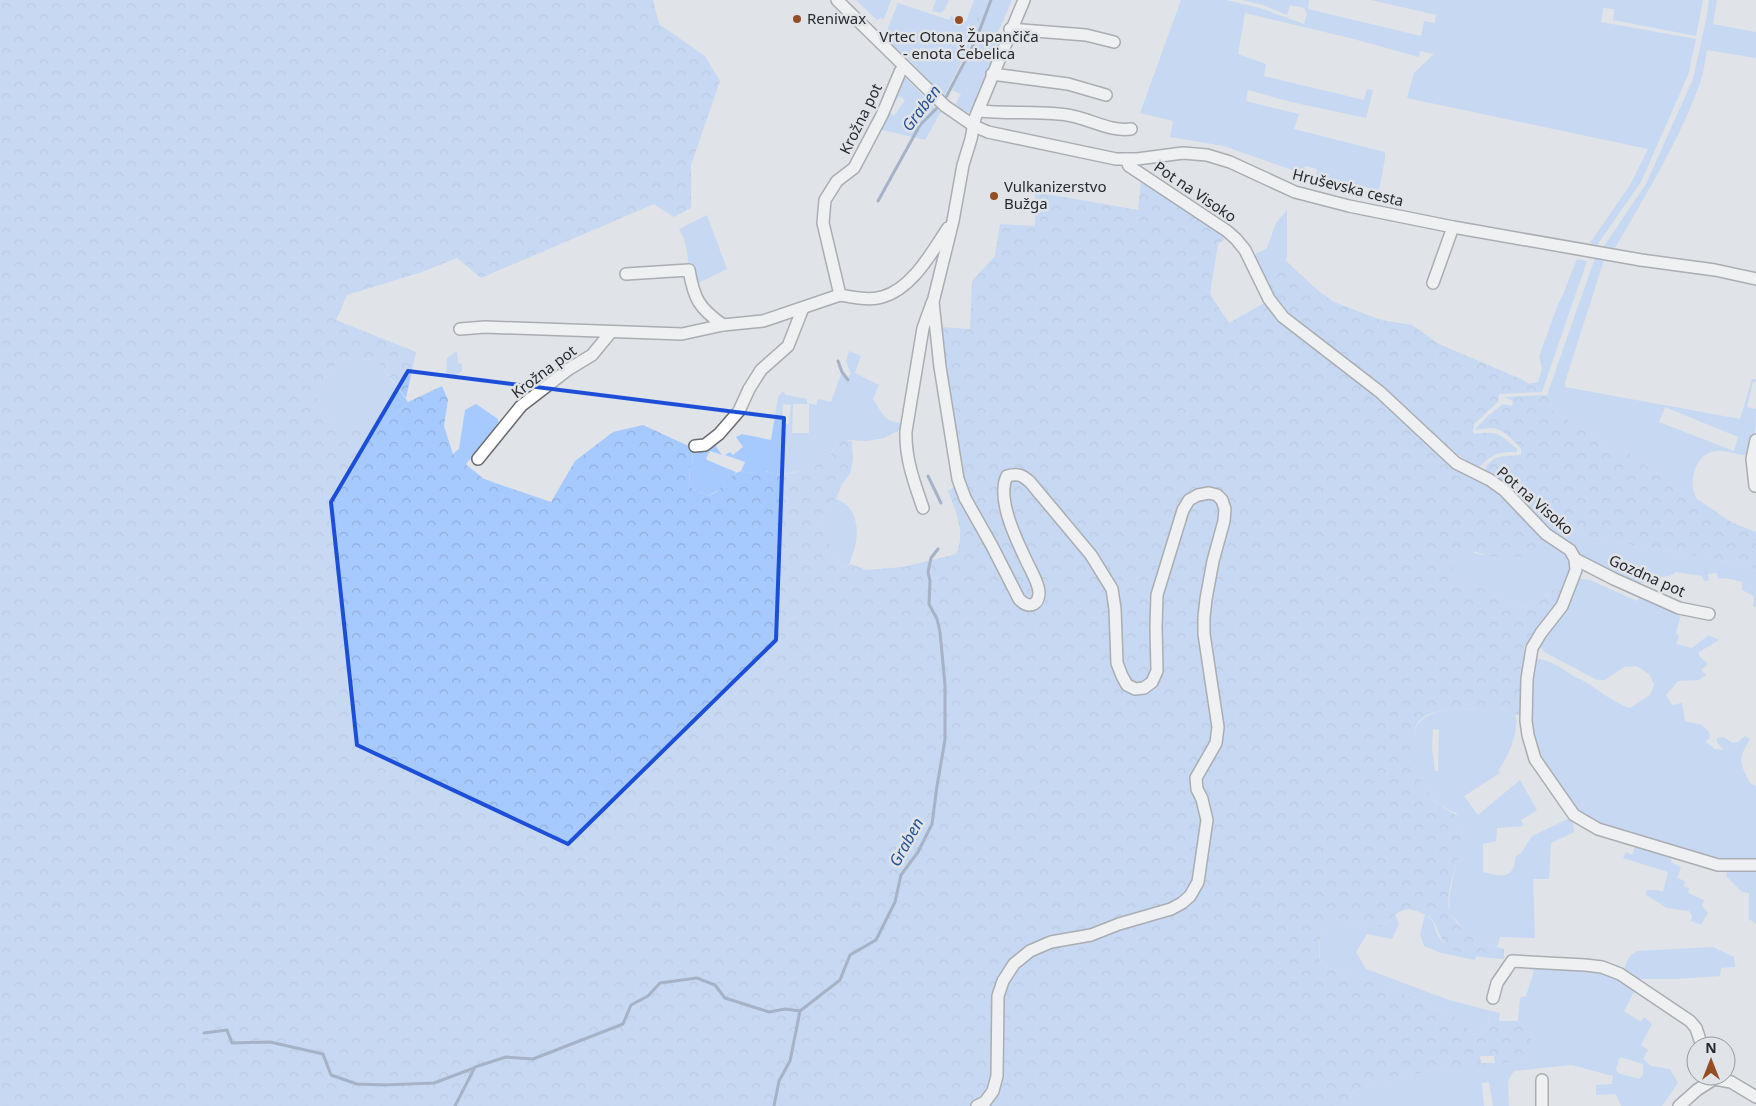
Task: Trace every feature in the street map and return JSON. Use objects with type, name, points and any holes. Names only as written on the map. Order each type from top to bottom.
[{"type":"street","name":"Hruševska cesta","points":[[837,0],[942,103],[974,126],[992,133],[1105,157],[1126,159],[1184,153],[1216,157],[1305,195],[1357,208],[1453,227],[1641,260],[1715,270],[1756,279]]},
{"type":"street","name":"Krožna pot","points":[[923,508],[911,472],[906,448],[906,431],[923,328],[932,302],[953,221],[963,164],[974,126],[992,74],[1024,0]]},
{"type":"street","points":[[1010,29],[1086,35],[1114,42]]},
{"type":"street","name":"Krožna pot","points":[[840,295],[824,223],[825,200],[837,181],[854,168],[882,115],[904,66]]},
{"type":"street","points":[[992,74],[1068,84],[1106,94]]},
{"type":"street","points":[[979,111],[1069,115],[1119,130],[1131,129]]},
{"type":"street","name":"Pot na Visoko","points":[[1126,159],[1129,166],[1227,231],[1236,239],[1245,250],[1269,299],[1284,317],[1380,392],[1456,463],[1490,480],[1504,490],[1546,534],[1570,550],[1575,559],[1576,570],[1562,606],[1532,648],[1527,679],[1526,721],[1532,749],[1541,769],[1574,815],[1598,829],[1718,865],[1756,865]]},
{"type":"street","name":"Krožna pot","points":[[460,329],[485,327],[682,334],[723,325],[763,321],[840,295],[857,298],[881,298],[898,290],[924,266],[953,221]]},
{"type":"street","points":[[1433,283],[1453,227]]},
{"type":"street","points":[[626,274],[689,270],[692,290],[700,305],[723,325]]},
{"type":"street","name":"Krožna pot","points":[[932,302],[958,479],[965,498],[1019,599],[1024,604],[1033,605],[1039,592],[1015,539],[1003,491],[1007,476],[1014,474],[1022,475],[1030,482],[1091,555],[1112,589],[1115,609],[1117,663],[1127,685],[1135,689],[1144,688],[1152,682],[1157,672],[1157,595],[1183,510],[1189,500],[1198,495],[1209,493],[1217,495],[1222,500],[1225,508],[1224,521],[1213,561],[1204,617],[1204,634],[1218,727],[1216,743],[1196,778],[1197,789],[1206,812],[1206,833],[1198,882],[1190,896],[1171,909],[1091,934],[1051,942],[1030,951],[1014,964],[1003,981],[998,996],[997,1076],[993,1091],[985,1102],[977,1106]]},
{"type":"street","points":[[695,446],[705,445],[720,434],[739,411],[749,389],[761,370],[788,346],[803,308]]},
{"type":"street","name":"Krožna pot","points":[[478,459],[521,406],[562,374],[592,354],[611,332]]},
{"type":"street","points":[[1755,486],[1752,459],[1756,440]]},
{"type":"street","name":"Gozdna pot","points":[[1575,559],[1614,580],[1679,608],[1709,614]]},
{"type":"street","points":[[1493,998],[1497,983],[1512,961],[1602,967],[1620,974],[1690,1021],[1696,1028],[1699,1036]]},
{"type":"street","points":[[1542,1080],[1542,1106]]},
{"type":"street","points":[[1736,1085],[1756,1096]]},
{"type":"street","points":[[1680,1106],[1702,1086]]},
{"type":"highlighted area","points":[[408,371],[784,418],[776,640],[568,844],[357,745],[331,502]]},
{"type":"green space","points":[[0,0],[653,0],[659,24],[705,56],[720,81],[691,165],[691,208],[674,217],[654,204],[481,278],[457,258],[422,272],[347,295],[336,320],[416,352],[406,398],[377,360],[339,358],[316,395],[333,426],[383,426],[408,402],[442,386],[448,400],[444,426],[453,454],[484,479],[551,502],[575,461],[613,432],[643,425],[691,447],[693,462],[689,470],[690,487],[708,496],[717,491],[739,471],[749,473],[766,471],[775,474],[787,474],[803,470],[823,462],[842,441],[852,441],[853,461],[850,474],[842,484],[836,499],[822,514],[821,518],[833,553],[844,569],[851,564],[866,570],[903,567],[956,554],[960,539],[959,522],[948,491],[954,487],[960,501],[962,489],[940,327],[970,329],[972,281],[995,256],[1000,224],[1035,226],[1035,192],[1138,210],[1141,179],[1222,232],[1224,240],[1218,244],[1210,294],[1229,323],[1266,302],[1483,481],[1553,544],[1530,554],[1515,557],[1489,556],[1469,552],[1454,562],[1453,565],[1454,570],[1461,579],[1523,608],[1537,603],[1555,589],[1564,592],[1524,647],[1522,715],[1515,715],[1508,710],[1500,709],[1446,710],[1421,719],[1416,726],[1414,734],[1415,763],[1421,781],[1437,802],[1462,820],[1461,843],[1449,893],[1448,903],[1451,915],[1466,930],[1486,942],[1504,949],[1504,959],[1474,956],[1452,949],[1442,940],[1434,922],[1427,915],[1408,909],[1399,912],[1381,927],[1367,927],[1338,919],[1328,922],[1322,933],[1319,949],[1322,966],[1385,986],[1417,999],[1462,1021],[1473,1035],[1481,1034],[1487,1029],[1491,1011],[1500,1013],[1499,1021],[1516,1021],[1521,1023],[1530,1034],[1533,1055],[1529,1059],[1475,1070],[1453,1071],[1442,1068],[1357,1089],[1350,1095],[1352,1106],[0,1106]],"holes":[[[1480,1056],[1494,1056],[1495,1063],[1481,1063]]]},
{"type":"green space","points":[[856,0],[891,0],[884,19],[877,20]]},
{"type":"green space","points":[[936,0],[949,0],[941,13],[932,11]]},
{"type":"green space","points":[[974,0],[987,0],[974,34],[963,30]]},
{"type":"green space","points":[[987,0],[1012,0],[996,37],[1001,39],[977,105],[971,112],[962,113],[954,107],[961,94],[952,90],[977,41],[973,39],[944,96],[907,57],[886,42],[885,35],[898,3],[949,20],[951,16],[966,22],[963,30],[974,34]]},
{"type":"green space","points":[[1181,0],[1226,0],[1260,8],[1304,24],[1307,13],[1304,8],[1290,5],[1287,15],[1263,5],[1242,0],[1309,0],[1308,9],[1421,36],[1424,21],[1435,23],[1436,15],[1371,0],[1703,0],[1696,36],[1613,20],[1614,9],[1603,8],[1601,22],[1696,39],[1688,75],[1641,182],[1597,245],[1590,243],[1630,185],[1648,149],[1407,98],[1414,73],[1434,54],[1420,51],[1419,57],[1350,38],[1245,13],[1238,54],[1266,64],[1264,76],[1364,100],[1367,89],[1373,90],[1366,118],[1291,102],[1248,90],[1246,101],[1299,114],[1294,129],[1385,153],[1379,190],[1316,177],[1317,169],[1305,166],[1303,174],[1224,146],[1170,137],[1173,121],[1140,113]]},
{"type":"green space","points":[[1709,0],[1717,0],[1713,24],[1756,32],[1756,58],[1707,50],[1702,77],[1693,102],[1662,166],[1615,248],[1604,246],[1646,184],[1693,79]]},
{"type":"green space","points":[[904,76],[941,112],[925,140],[874,128]],"holes":[[[899,96],[905,100],[894,116],[888,112]]]},
{"type":"green space","points":[[1287,210],[1287,257],[1267,289],[1252,256],[1267,248],[1276,223]]},
{"type":"green space","points":[[707,215],[727,269],[692,286],[686,244],[679,229]]},
{"type":"green space","points":[[1595,258],[1604,260],[1565,387],[1740,419],[1752,379],[1756,379],[1756,382],[1753,382],[1747,407],[1756,409],[1754,439],[1747,455],[1716,451],[1703,457],[1698,463],[1693,477],[1694,492],[1697,499],[1688,497],[1622,448],[1605,443],[1550,409],[1551,400],[1547,395]],"holes":[[[1665,407],[1738,437],[1734,451],[1659,422]]]},
{"type":"green space","points":[[1284,259],[1316,289],[1334,302],[1381,320],[1412,325],[1439,344],[1521,379],[1542,392],[1499,394],[1498,402],[1474,424],[1473,432],[1475,434],[1494,433],[1507,440],[1517,449],[1517,452],[1495,455],[1478,468],[1457,454],[1408,410],[1328,346],[1287,311],[1279,301],[1274,303],[1267,289]]},
{"type":"green space","points":[[1577,259],[1587,261],[1542,392],[1529,384],[1538,382],[1542,369],[1539,357]]},
{"type":"green space","points":[[457,351],[458,363],[462,364],[462,371],[455,376],[446,377],[447,358]]},
{"type":"green space","points":[[849,351],[861,356],[855,373],[879,385],[873,399],[885,417],[904,424],[902,429],[884,438],[867,441],[849,440],[832,451],[828,458],[819,465],[783,474],[774,474],[767,471],[748,473],[741,471],[745,462],[725,455],[730,452],[733,455],[743,447],[736,437],[742,434],[771,440],[778,397],[783,391],[786,395],[807,399],[807,403],[816,405],[818,399],[831,402],[841,374],[846,379],[851,374],[846,362]],"holes":[[[783,404],[791,405],[789,424],[782,423]],[[793,404],[809,404],[809,433],[792,433]]]},
{"type":"green space","points":[[339,358],[377,360],[408,402],[383,426],[333,426],[316,395]]},
{"type":"green space","points":[[1547,395],[1551,400],[1550,409],[1605,443],[1622,448],[1688,497],[1697,499],[1733,523],[1756,532],[1756,571],[1747,565],[1592,538],[1547,520],[1540,524],[1484,472],[1490,462],[1499,457],[1521,455],[1521,449],[1512,439],[1496,429],[1476,430],[1476,428],[1503,404],[1512,406],[1513,401],[1504,397]]},
{"type":"green space","points":[[476,404],[498,419],[498,427],[465,465],[453,454],[459,449],[465,410]]},
{"type":"green space","points":[[712,441],[722,455],[710,451],[706,458],[707,460],[736,472],[720,489],[708,496],[690,487],[689,470],[693,462],[691,447]]},
{"type":"green space","points":[[836,499],[849,508],[856,522],[857,530],[857,538],[851,560],[844,569],[833,553],[821,518],[822,514]]},
{"type":"green space","points":[[1546,520],[1592,538],[1747,565],[1756,571],[1756,607],[1753,606],[1754,596],[1742,590],[1742,582],[1726,578],[1718,579],[1717,573],[1708,574],[1709,580],[1704,581],[1702,576],[1676,572],[1670,576],[1643,583],[1632,582],[1619,577],[1575,550],[1540,524]]},
{"type":"green space","points":[[1553,544],[1567,553],[1573,568],[1564,592],[1547,594],[1539,602],[1527,607],[1523,608],[1461,579],[1453,570],[1456,560],[1466,553],[1472,552],[1482,555]]},
{"type":"green space","points":[[1577,578],[1590,580],[1637,601],[1642,593],[1679,611],[1680,619],[1676,633],[1679,636],[1676,644],[1692,648],[1709,635],[1719,640],[1699,652],[1699,656],[1708,664],[1701,670],[1706,675],[1699,680],[1678,681],[1666,695],[1672,705],[1682,703],[1685,721],[1702,725],[1709,732],[1710,737],[1706,742],[1715,749],[1724,750],[1717,742],[1717,738],[1723,737],[1733,743],[1738,742],[1745,736],[1750,739],[1743,751],[1741,761],[1750,783],[1756,786],[1756,861],[1706,858],[1608,828],[1581,813],[1540,763],[1531,736],[1532,665],[1538,659],[1554,664],[1630,708],[1650,695],[1654,685],[1650,675],[1637,666],[1624,667],[1605,680],[1597,680],[1546,653],[1540,647],[1540,641]]},
{"type":"green space","points":[[1497,708],[1514,713],[1516,721],[1515,735],[1509,752],[1498,770],[1500,773],[1464,796],[1478,815],[1520,780],[1537,810],[1521,820],[1524,826],[1497,828],[1496,841],[1483,844],[1483,872],[1495,875],[1509,873],[1514,865],[1515,857],[1522,852],[1532,836],[1568,819],[1573,822],[1574,832],[1551,843],[1549,879],[1533,879],[1535,938],[1500,937],[1497,947],[1479,939],[1463,928],[1450,913],[1449,899],[1463,828],[1456,813],[1442,806],[1425,788],[1417,773],[1414,756],[1416,726],[1426,717],[1443,711]],"holes":[[[1433,729],[1439,730],[1438,771],[1435,771],[1432,748]]]},
{"type":"green space","points":[[1636,844],[1672,855],[1671,862],[1681,867],[1677,878],[1685,881],[1684,887],[1689,888],[1688,893],[1704,900],[1702,906],[1708,913],[1701,925],[1691,921],[1692,916],[1689,911],[1667,908],[1646,895],[1647,890],[1663,892],[1668,872],[1623,858],[1626,852],[1632,855]]},
{"type":"green space","points":[[1756,866],[1756,924],[1749,919],[1749,893],[1742,892],[1726,876],[1728,870]]},
{"type":"green space","points":[[1395,914],[1399,924],[1392,939],[1367,934],[1356,952],[1366,969],[1449,1000],[1491,1011],[1487,1029],[1481,1034],[1473,1035],[1462,1021],[1417,999],[1385,986],[1322,966],[1320,943],[1328,922],[1338,919],[1367,927],[1381,927]]},
{"type":"green space","points":[[1425,915],[1432,920],[1437,933],[1446,945],[1466,954],[1476,956],[1475,960],[1441,953],[1424,946],[1420,934]]},
{"type":"green space","points":[[1713,947],[1734,957],[1735,967],[1721,968],[1720,976],[1641,979],[1637,984],[1624,973],[1628,960],[1637,951]]},
{"type":"green space","points":[[1530,964],[1606,971],[1635,990],[1624,1011],[1641,1022],[1644,1017],[1652,1024],[1641,1045],[1648,1050],[1643,1059],[1651,1066],[1670,1069],[1678,1083],[1662,1106],[1621,1106],[1616,1094],[1596,1095],[1596,1085],[1612,1084],[1613,1076],[1571,1065],[1514,1071],[1508,1081],[1509,1106],[1493,1106],[1489,1082],[1482,1083],[1484,1106],[1352,1106],[1350,1095],[1357,1089],[1442,1068],[1453,1071],[1529,1059],[1525,1026],[1518,1021],[1520,998],[1526,996],[1534,971],[1529,969]],"holes":[[[1620,1057],[1643,1064],[1643,1075],[1639,1079],[1618,1073],[1616,1069]]]},
{"type":"waterway","name":"Graben","points":[[944,101],[976,40],[991,0]]},
{"type":"waterway","name":"Graben","points":[[878,201],[920,125],[940,105]]},
{"type":"waterway","name":"Graben","points":[[838,361],[842,372],[848,380]]},
{"type":"waterway","name":"Graben","points":[[928,476],[941,503]]},
{"type":"waterway","name":"Graben","points":[[774,1106],[779,1081],[790,1061],[800,1011],[840,980],[850,955],[876,940],[895,902],[901,875],[918,852],[932,824],[945,740],[945,685],[940,632],[937,619],[929,604],[930,581],[928,572],[931,558],[938,549]]},
{"type":"waterway","points":[[455,1106],[475,1067],[506,1057],[533,1059],[623,1024],[631,1005],[648,996],[660,983],[697,978],[715,985],[725,998],[769,1012],[785,1009],[800,1011]]},
{"type":"waterway","points":[[204,1033],[227,1030],[232,1043],[270,1042],[323,1054],[331,1075],[357,1084],[434,1083],[474,1068]]},
{"type":"place","name":"Reniwax","points":[[797,19]]},
{"type":"place","name":"Vrtec Otona Župančiča - enota Čebelica","points":[[959,20]]},
{"type":"place","name":"Vulkanizerstvo Bužga","points":[[994,196]]}]
